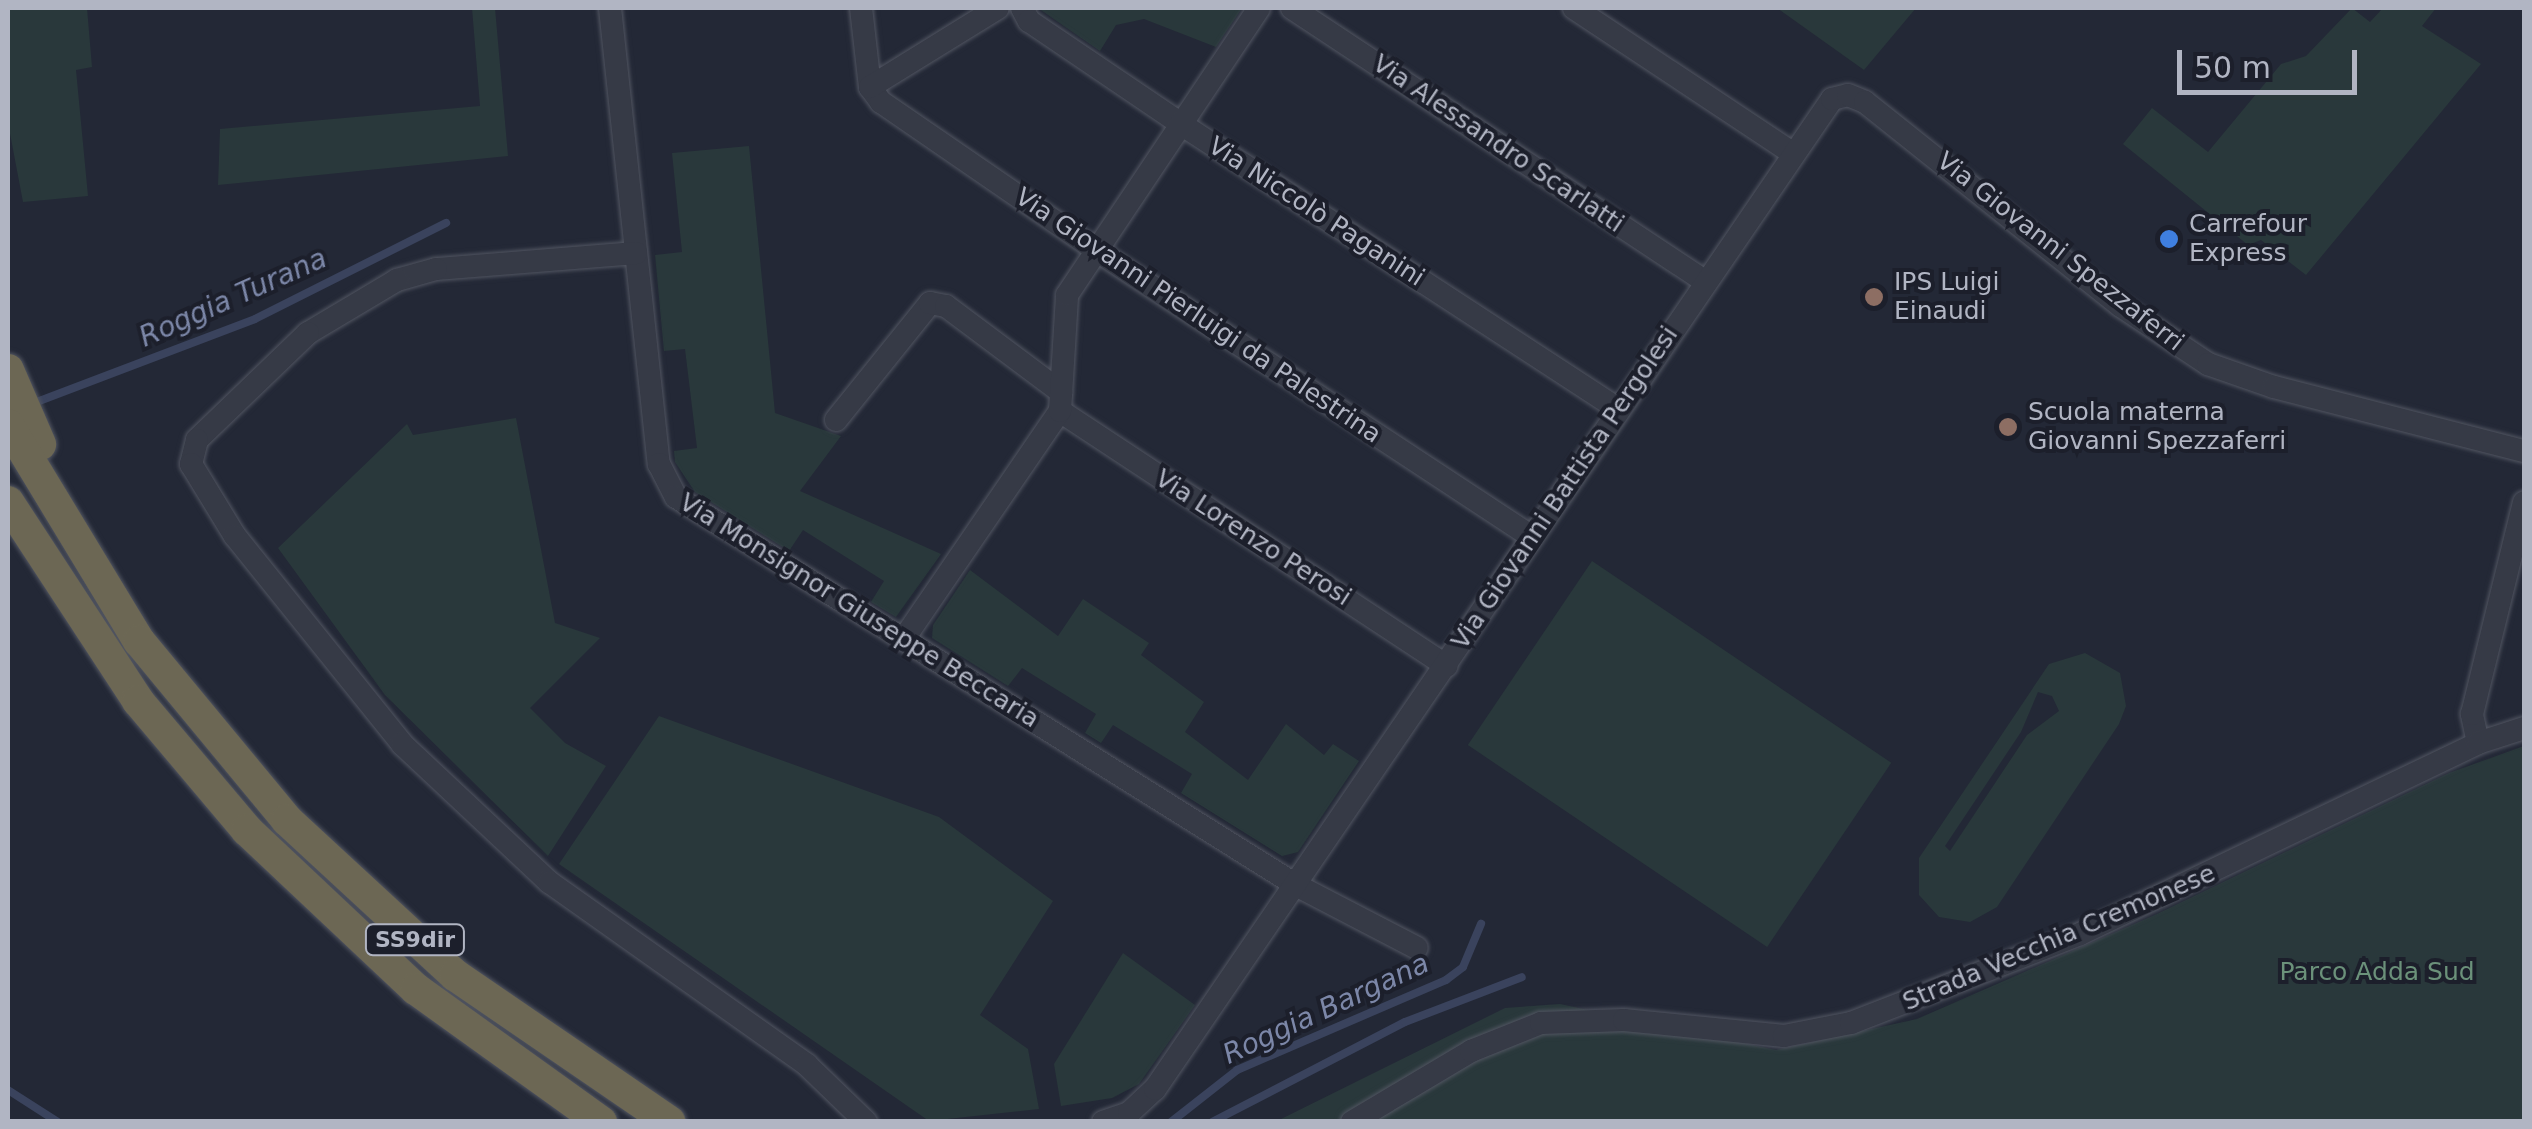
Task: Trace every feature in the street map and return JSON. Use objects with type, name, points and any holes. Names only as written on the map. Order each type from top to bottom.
[{"type":"highway","points":[[8,370],[81,522],[93,572]]},
{"type":"highway","name":"SS9dir","points":[[8,425],[93,572],[230,758],[344,876],[485,997],[670,1122]]},
{"type":"highway","name":"SS9dir","points":[[8,502],[82,624],[188,765],[353,936],[475,1034],[600,1122]]},
{"type":"highway","points":[[8,544],[39,596],[82,624]]},
{"type":"street","name":"Via Monsignor Giuseppe Beccaria","points":[[610,8],[666,486],[903,640],[1296,885],[1417,948]]},
{"type":"street","points":[[862,8],[870,87],[998,8]]},
{"type":"street","name":"Via Niccolò Paganini","points":[[1022,8],[1029,21],[1181,124],[1618,409]]},
{"type":"street","points":[[903,640],[1060,401],[1068,295],[1260,8]]},
{"type":"street","name":"Via Alessandro Scarlatti","points":[[1292,8],[1704,282]]},
{"type":"street","points":[[1574,8],[1791,152]]},
{"type":"street","name":"Via Giovanni Pierluigi da Palestrina","points":[[870,87],[881,102],[1096,250],[1532,537]]},
{"type":"street","name":"Via Giovanni Battista Pergolesi","points":[[1104,1122],[1144,1103],[1446,666],[1817,114],[1840,96]]},
{"type":"street","name":"Via Giovanni Spezzaferri","points":[[1840,96],[1865,102],[2120,306],[2208,364],[2274,388],[2524,451]]},
{"type":"street","points":[[636,253],[436,269],[397,280],[308,333],[198,440],[191,464],[235,536],[402,744],[549,882],[806,1065],[866,1122]]},
{"type":"street","name":"Via Lorenzo Perosi","points":[[836,420],[930,303],[946,306],[1060,401],[1446,666]]},
{"type":"street","points":[[2478,744],[2472,714],[2524,502]]},
{"type":"street","name":"Strada Vecchia Cremonese","points":[[1352,1122],[1471,1050],[1542,1023],[1624,1020],[1784,1036],[1851,1023],[2080,934],[2478,744],[2524,728]]},
{"type":"green space","points":[[8,8],[87,8],[92,67],[76,70],[88,196],[23,202],[8,123]]},
{"type":"green space","points":[[472,8],[495,8],[508,156],[218,185],[220,129],[480,106]]},
{"type":"green space","points":[[1038,8],[1242,8],[1216,47],[1144,19],[1116,25],[1100,51]]},
{"type":"green space","points":[[1777,8],[1916,8],[1864,70]]},
{"type":"green space","points":[[2352,8],[2370,22],[2383,8],[2436,8],[2422,26],[2481,64],[2306,275],[2261,240],[2248,245],[2123,144],[2152,108],[2208,152],[2281,64],[2306,56]]},
{"type":"green space","points":[[749,146],[775,413],[841,436],[800,491],[941,554],[896,617],[871,602],[884,581],[803,530],[789,551],[695,492],[675,462],[674,451],[697,448],[685,349],[664,351],[655,255],[682,252],[672,153]]},
{"type":"green space","points":[[516,418],[555,623],[600,638],[530,708],[565,743],[606,766],[548,856],[385,695],[278,548],[407,424],[413,435]]},
{"type":"green space","points":[[1592,561],[1891,763],[1767,947],[1468,745]]},
{"type":"green space","points":[[970,570],[1058,636],[1083,599],[1149,643],[1141,655],[1204,702],[1185,732],[1248,780],[1286,724],[1324,755],[1333,744],[1359,761],[1298,852],[1282,856],[1181,793],[1192,774],[1113,725],[1101,743],[1085,733],[1096,714],[1022,668],[1008,686],[932,638],[933,625]]},
{"type":"green space","points":[[2085,653],[2120,673],[2126,706],[2119,724],[1997,907],[1970,922],[1939,917],[1919,895],[1919,858],[2049,664]],"holes":[[[2038,692],[2052,696],[2059,711],[2027,735],[1950,851],[1945,846],[2021,732]]]},
{"type":"green space","points":[[659,716],[939,817],[1053,901],[980,1015],[1028,1049],[1039,1109],[929,1121],[559,864]]},
{"type":"green space","name":"Parco Adda Sud","points":[[2524,746],[2524,1121],[1275,1122],[1505,1008],[1560,1004],[1776,1050],[1917,1019],[2157,914],[2449,773]]},
{"type":"green space","points":[[1123,953],[1195,1005],[1139,1084],[1112,1098],[1061,1106],[1054,1064]]},
{"type":"waterway","name":"Roggia Turana","points":[[34,403],[255,319],[446,223]]},
{"type":"waterway","name":"Roggia Bargana","points":[[1171,1122],[1237,1070],[1446,980],[1463,967],[1481,924]]},
{"type":"waterway","points":[[1212,1122],[1405,1022],[1522,977]]},
{"type":"waterway","name":"Roggia Bargana","points":[[8,1090],[58,1122]]},
{"type":"place","name":"Carrefour Express","points":[[2169,239]]},
{"type":"place","name":"IPS Luigi Einaudi","points":[[1874,297]]},
{"type":"place","name":"Scuola materna Giovanni Spezzaferri","points":[[2008,427]]}]
